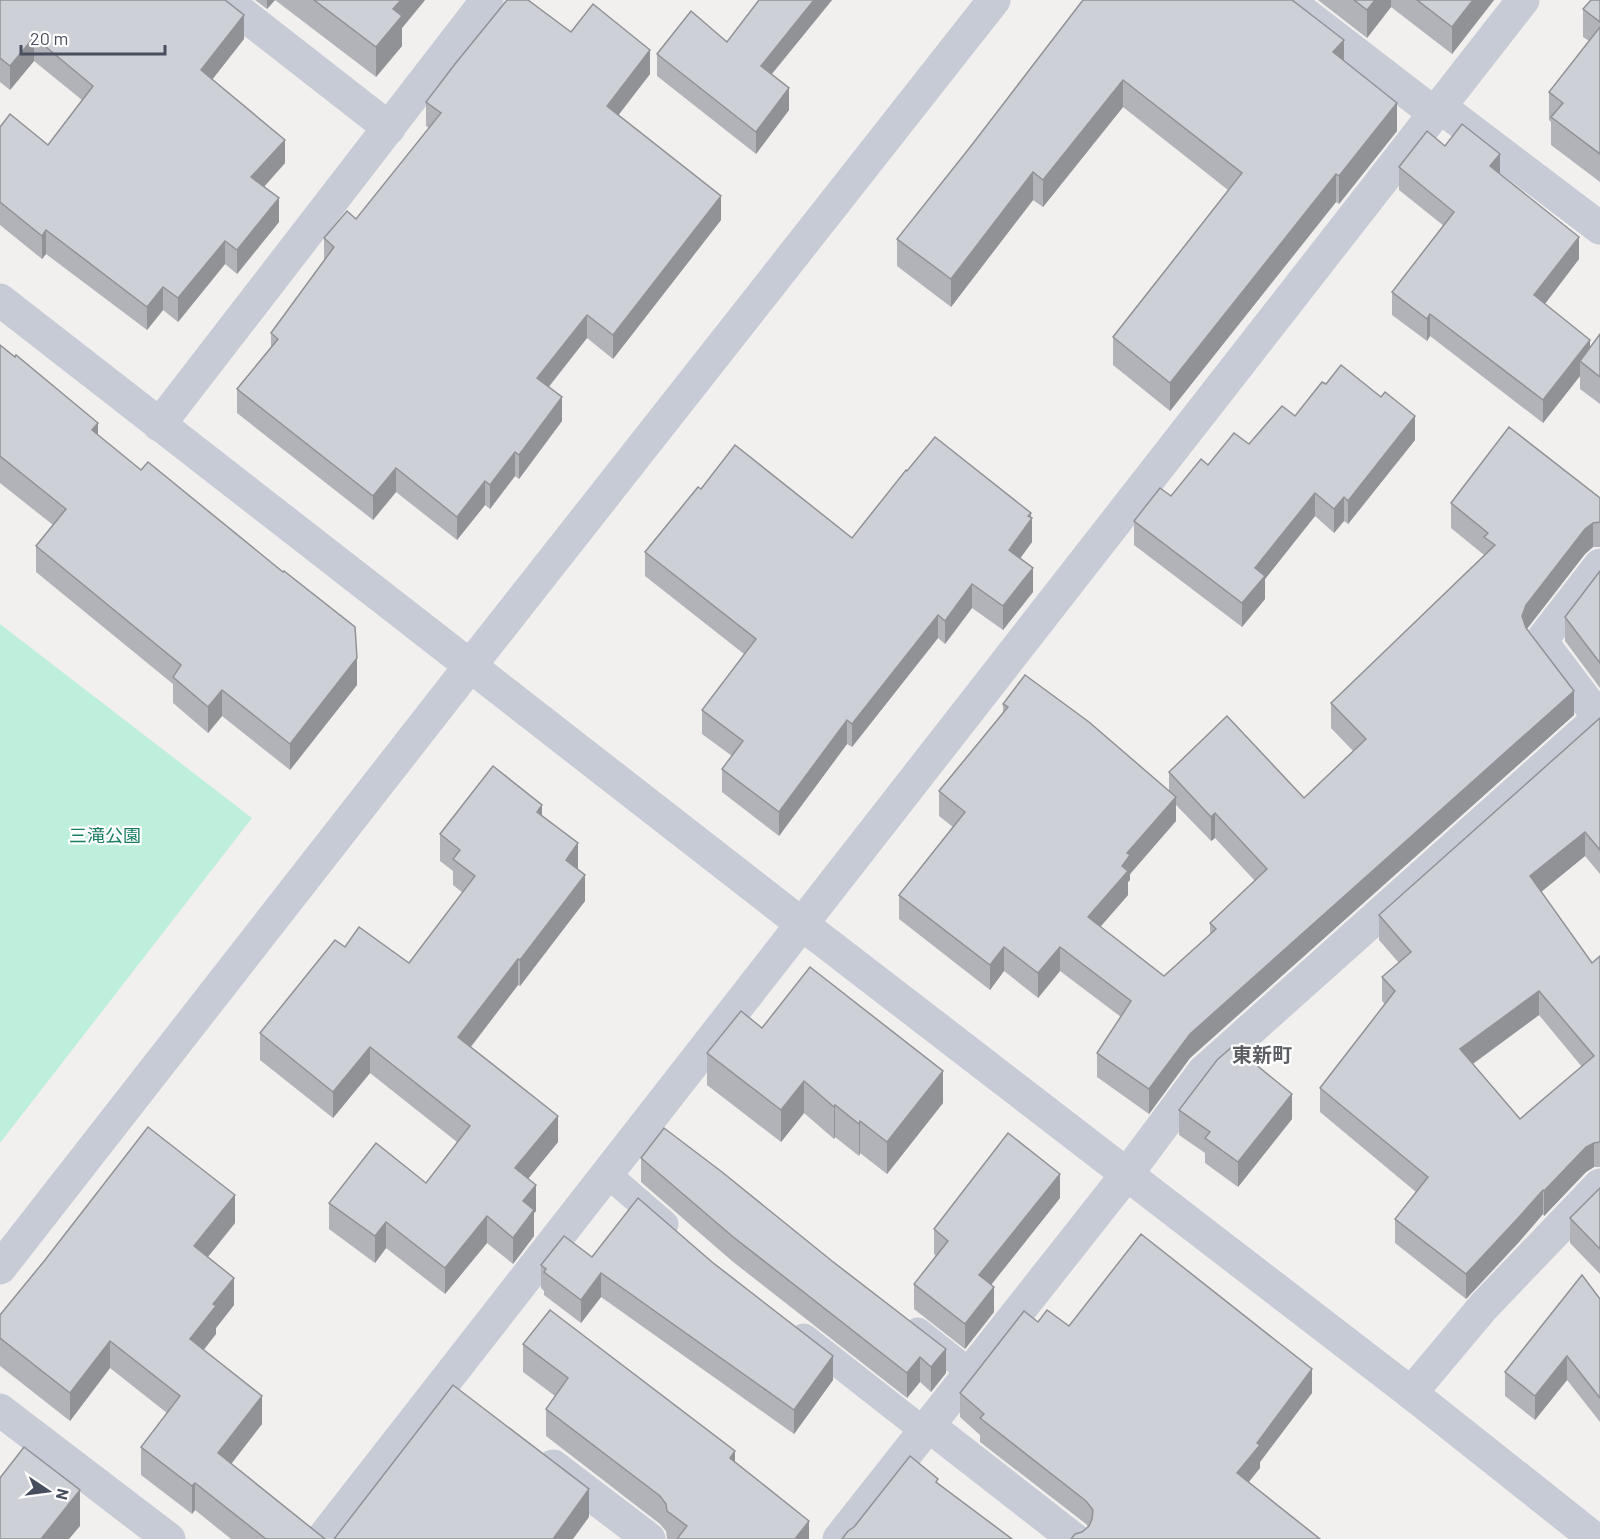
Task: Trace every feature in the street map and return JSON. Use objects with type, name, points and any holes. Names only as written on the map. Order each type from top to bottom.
[{"type":"street","points":[[225,0],[389,128]]},
{"type":"street","points":[[159,424],[487,0]]},
{"type":"street","points":[[0,1268],[994,0]]},
{"type":"street","points":[[1287,0],[1600,228]]},
{"type":"street","points":[[322,1539],[454,1390],[607,1174],[658,1128],[803,925],[1523,0]]},
{"type":"street","points":[[0,300],[1595,1539]]},
{"type":"street","points":[[839,1539],[1127,1174],[1203,1072],[1600,718],[1541,641],[1600,565]]},
{"type":"street","points":[[1411,1394],[1484,1306],[1600,1185]]},
{"type":"street","points":[[0,1410],[169,1539]]},
{"type":"street","points":[[927,1429],[1074,1539]]},
{"type":"street","points":[[528,1447],[649,1539]]},
{"type":"lane","points":[[607,1174],[686,1242]]},
{"type":"lane","points":[[897,1316],[971,1373]]},
{"type":"lane","points":[[786,1323],[927,1429]]},
{"type":"green space","name":"三滝公園","points":[[0,624],[252,818],[0,1143]]},
{"type":"building","points":[[0,0],[225,0],[244,15],[201,70],[285,140],[251,177],[279,198],[237,250],[225,241],[178,298],[163,287],[147,307],[46,230],[42,236],[0,202],[0,127],[10,114],[48,145],[93,86],[34,37],[10,66],[0,58]]},
{"type":"building","points":[[314,0],[401,0],[393,9],[402,16],[376,47]]},
{"type":"building","points":[[507,0],[528,0],[571,32],[593,4],[650,50],[607,106],[721,196],[613,335],[587,315],[537,378],[562,397],[519,455],[515,452],[490,485],[485,481],[457,517],[396,468],[373,496],[237,389],[278,339],[271,333],[334,247],[324,238],[347,211],[356,219],[441,113],[426,102]]},
{"type":"building","points":[[759,0],[814,0],[761,66],[789,88],[756,132],[657,54],[691,11],[727,42]]},
{"type":"building","points":[[1083,0],[1292,0],[1344,40],[1333,52],[1397,103],[1339,176],[1336,174],[1170,383],[1113,337],[1242,173],[1123,80],[1043,180],[1033,172],[951,279],[897,239]]},
{"type":"building","points":[[1354,0],[1375,0],[1367,10]]},
{"type":"building","points":[[1417,0],[1473,0],[1452,27]]},
{"type":"building","points":[[1591,0],[1600,0],[1600,22],[1583,9]]},
{"type":"building","points":[[1600,27],[1600,154],[1551,117],[1563,103],[1549,92]]},
{"type":"building","points":[[1462,124],[1500,154],[1490,166],[1579,237],[1534,295],[1590,340],[1543,400],[1430,314],[1427,319],[1392,292],[1454,212],[1399,167],[1427,131],[1445,146]]},
{"type":"building","points":[[1600,334],[1600,377],[1580,361]]},
{"type":"building","points":[[0,345],[15,357],[16,355],[98,423],[92,430],[141,470],[148,462],[283,572],[355,627],[357,658],[290,744],[222,690],[208,707],[173,677],[181,665],[36,546],[66,509],[0,456]]},
{"type":"building","points":[[1341,365],[1381,397],[1385,392],[1415,416],[1348,501],[1344,497],[1334,509],[1315,493],[1255,568],[1265,576],[1242,603],[1134,521],[1160,488],[1171,496],[1201,459],[1208,465],[1234,433],[1249,444],[1282,406],[1295,416],[1322,382],[1326,384]]},
{"type":"building","points":[[1509,427],[1600,498],[1600,522],[1593,523],[1585,529],[1526,605],[1522,616],[1526,628],[1574,691],[1190,1034],[1149,1089],[1097,1053],[1131,1001],[1060,947],[1038,973],[1004,947],[990,965],[899,895],[965,812],[939,791],[1008,707],[1003,704],[1025,675],[1089,722],[1176,797],[1127,853],[1130,855],[1122,866],[1128,871],[1088,917],[1164,976],[1216,929],[1210,923],[1267,869],[1215,813],[1211,817],[1169,772],[1227,716],[1304,798],[1366,739],[1331,703],[1495,545],[1484,537],[1488,533],[1451,503]]},
{"type":"building","points":[[935,437],[1031,513],[1028,516],[1032,518],[1009,550],[1033,568],[1003,606],[972,584],[945,621],[938,615],[852,724],[847,720],[779,812],[722,769],[743,741],[702,710],[756,639],[645,552],[698,487],[701,489],[735,445],[852,538]]},
{"type":"building","points":[[1600,571],[1600,663],[1565,617]]},
{"type":"building","points":[[1600,718],[1600,850],[1585,832],[1530,876],[1592,963],[1600,956],[1600,1142],[1586,1147],[1466,1274],[1395,1219],[1428,1177],[1320,1088],[1395,991],[1382,977],[1411,952],[1379,915]],"holes":[[[1539,991],[1594,1056],[1520,1119],[1460,1049]]]},
{"type":"building","points":[[493,766],[542,805],[537,812],[578,843],[566,860],[585,875],[458,1037],[558,1116],[515,1168],[536,1185],[523,1201],[534,1210],[513,1238],[487,1216],[445,1268],[386,1222],[375,1236],[329,1203],[376,1143],[426,1183],[470,1126],[370,1047],[333,1092],[260,1033],[335,940],[345,947],[359,927],[409,963],[475,876],[453,859],[460,850],[440,834]]},
{"type":"building","points":[[810,967],[943,1071],[887,1142],[860,1121],[859,1124],[835,1105],[834,1107],[804,1081],[781,1110],[707,1053],[741,1011],[762,1028]]},
{"type":"building","points":[[1233,1046],[1292,1094],[1238,1162],[1205,1138],[1210,1132],[1179,1110],[1217,1060]]},
{"type":"building","points":[[148,1127],[235,1195],[194,1246],[234,1278],[213,1304],[216,1306],[190,1339],[262,1396],[218,1453],[325,1539],[266,1539],[195,1483],[192,1486],[141,1447],[180,1396],[110,1341],[70,1393],[0,1338],[0,1315]]},
{"type":"building","points":[[664,1128],[946,1349],[931,1367],[920,1357],[907,1373],[732,1236],[641,1158]]},
{"type":"building","points":[[1008,1133],[1060,1174],[979,1275],[994,1287],[965,1324],[914,1284],[948,1241],[934,1229]]},
{"type":"building","points":[[1600,1188],[1600,1249],[1570,1218]]},
{"type":"building","points":[[638,1198],[712,1262],[833,1356],[794,1410],[601,1273],[581,1300],[544,1272],[546,1269],[541,1265],[564,1236],[592,1257]]},
{"type":"building","points":[[1141,1234],[1312,1369],[1257,1443],[1260,1445],[1237,1473],[1320,1539],[1071,1539],[1089,1526],[1093,1510],[1086,1501],[980,1418],[984,1414],[960,1393],[1024,1311],[1038,1322],[1047,1310],[1069,1326]]},
{"type":"building","points":[[1582,1275],[1600,1299],[1600,1398],[1567,1356],[1535,1396],[1505,1372]]},
{"type":"building","points":[[550,1310],[735,1451],[730,1458],[809,1521],[795,1539],[677,1539],[687,1526],[667,1511],[666,1504],[660,1496],[546,1409],[568,1378],[523,1344]]},
{"type":"building","points":[[453,1385],[589,1489],[553,1539],[334,1539]]},
{"type":"building","points":[[24,1447],[80,1490],[41,1539],[0,1539],[0,1478]]},
{"type":"building","points":[[910,1456],[938,1479],[936,1482],[1012,1539],[842,1539]]},
{"type":"district","name":"東新町","points":[[1262,1055]]}]
